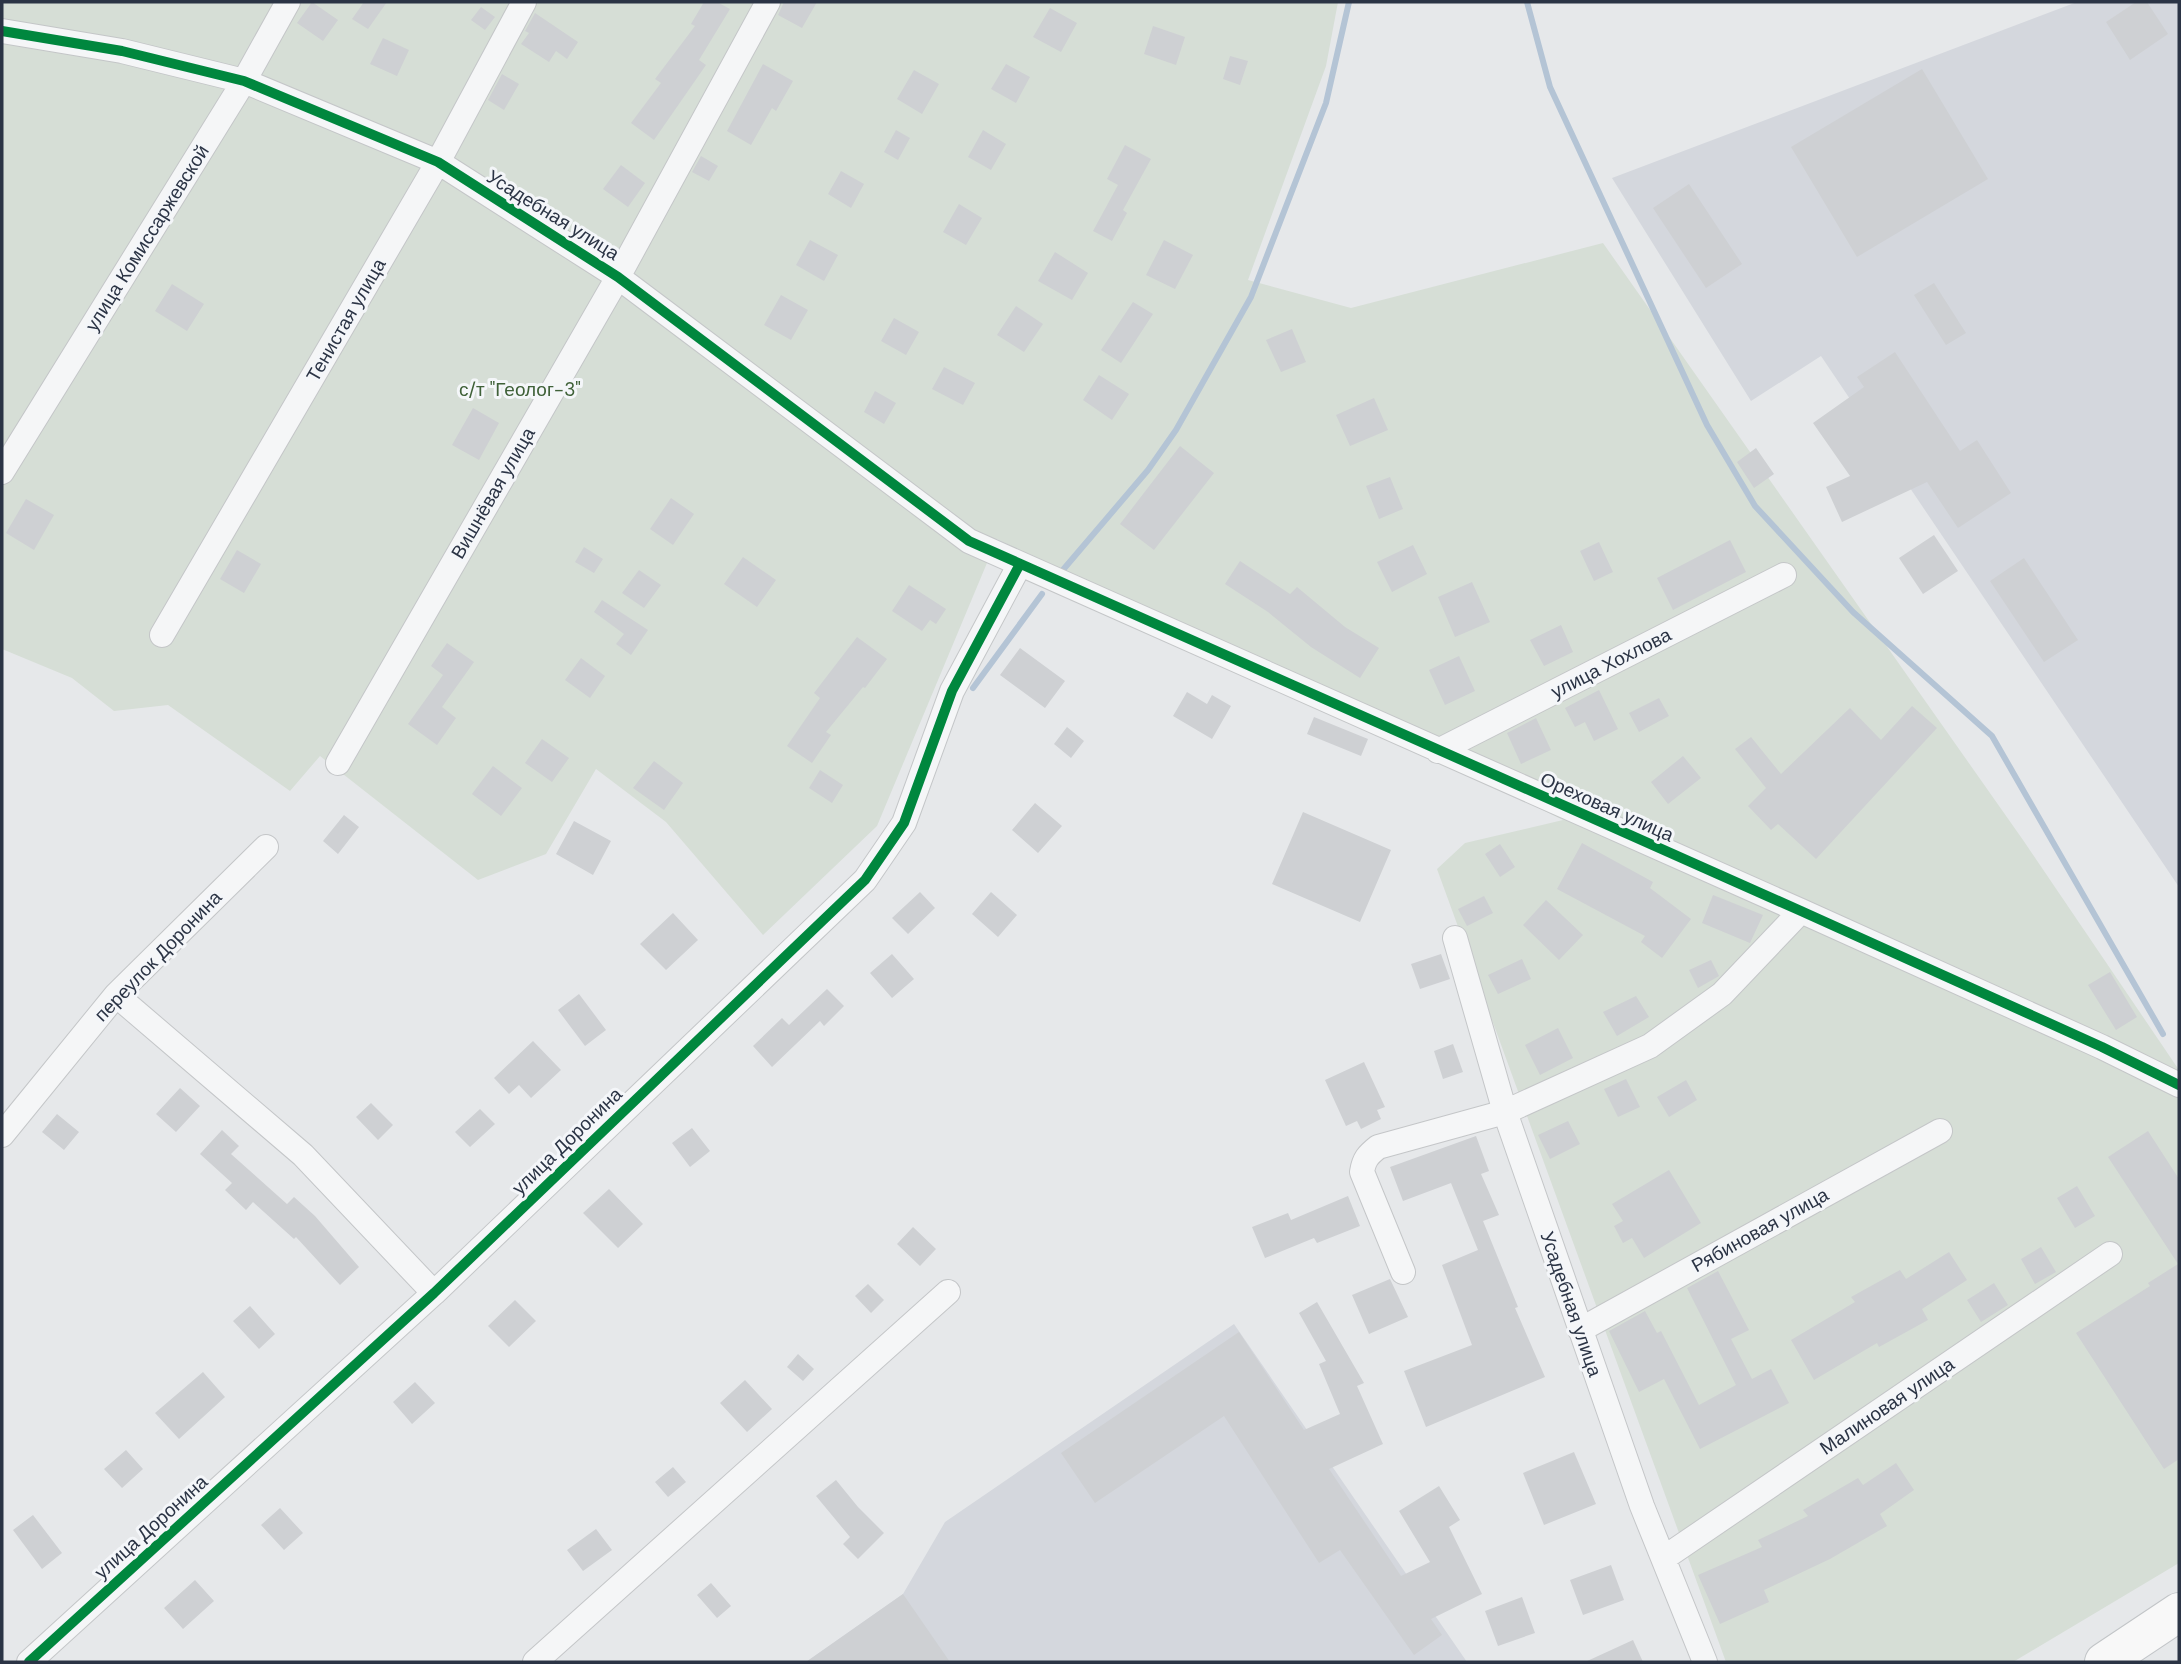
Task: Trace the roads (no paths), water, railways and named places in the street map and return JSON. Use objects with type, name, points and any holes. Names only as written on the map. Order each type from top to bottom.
[{"type":"main road","points":[[2104,1662],[2179,1612]]},
{"type":"street","name":"улица Комиссаржевской","points":[[2,472],[244,80],[288,2]]},
{"type":"street","name":"Тенистая улица","points":[[162,635],[438,162],[524,2]]},
{"type":"street","name":"Вишнёвая улица","points":[[338,763],[618,277],[768,2]]},
{"type":"street","name":"Усадебная улица","points":[[2,31],[122,51],[244,80],[438,162],[618,277],[969,541],[1020,565]]},
{"type":"street","name":"Ореховая улица","points":[[1020,565],[1801,911],[2179,1085]]},
{"type":"street","name":"улица Доронина","points":[[29,1662],[434,1293],[865,880],[904,823],[952,691],[1020,565]]},
{"type":"street","name":"улица Хохлова","points":[[1438,751],[1784,575]]},
{"type":"street","name":"переулок Доронина","points":[[2,1135],[116,995],[266,847]]},
{"type":"street","points":[[1403,1272],[1362,1172],[1368,1154],[1378,1147],[1505,1112],[1650,1046],[1722,994],[1801,911]]},
{"type":"street","name":"Усадебная улица","points":[[1455,939],[1505,1112],[1580,1329],[1642,1506],[1705,1662]]},
{"type":"street","points":[[116,995],[303,1155],[434,1293]]},
{"type":"street","name":"Рябиновая улица","points":[[1580,1329],[1940,1131]]},
{"type":"street","name":"Малиновая улица","points":[[1664,1558],[2110,1254]]},
{"type":"street","points":[[535,1662],[948,1292]]},
{"type":"waterway","points":[[1062,571],[1148,470],[1176,430],[1251,297],[1326,103],[1349,2]]},
{"type":"waterway","points":[[1527,2],[1550,87],[1707,425],[1755,506],[1853,612],[1992,736],[2163,1034]]},
{"type":"waterway","points":[[973,688],[1042,594]]},
{"type":"park label","name":"с/т \"Геолог-3\"","points":[[520,389]]}]
